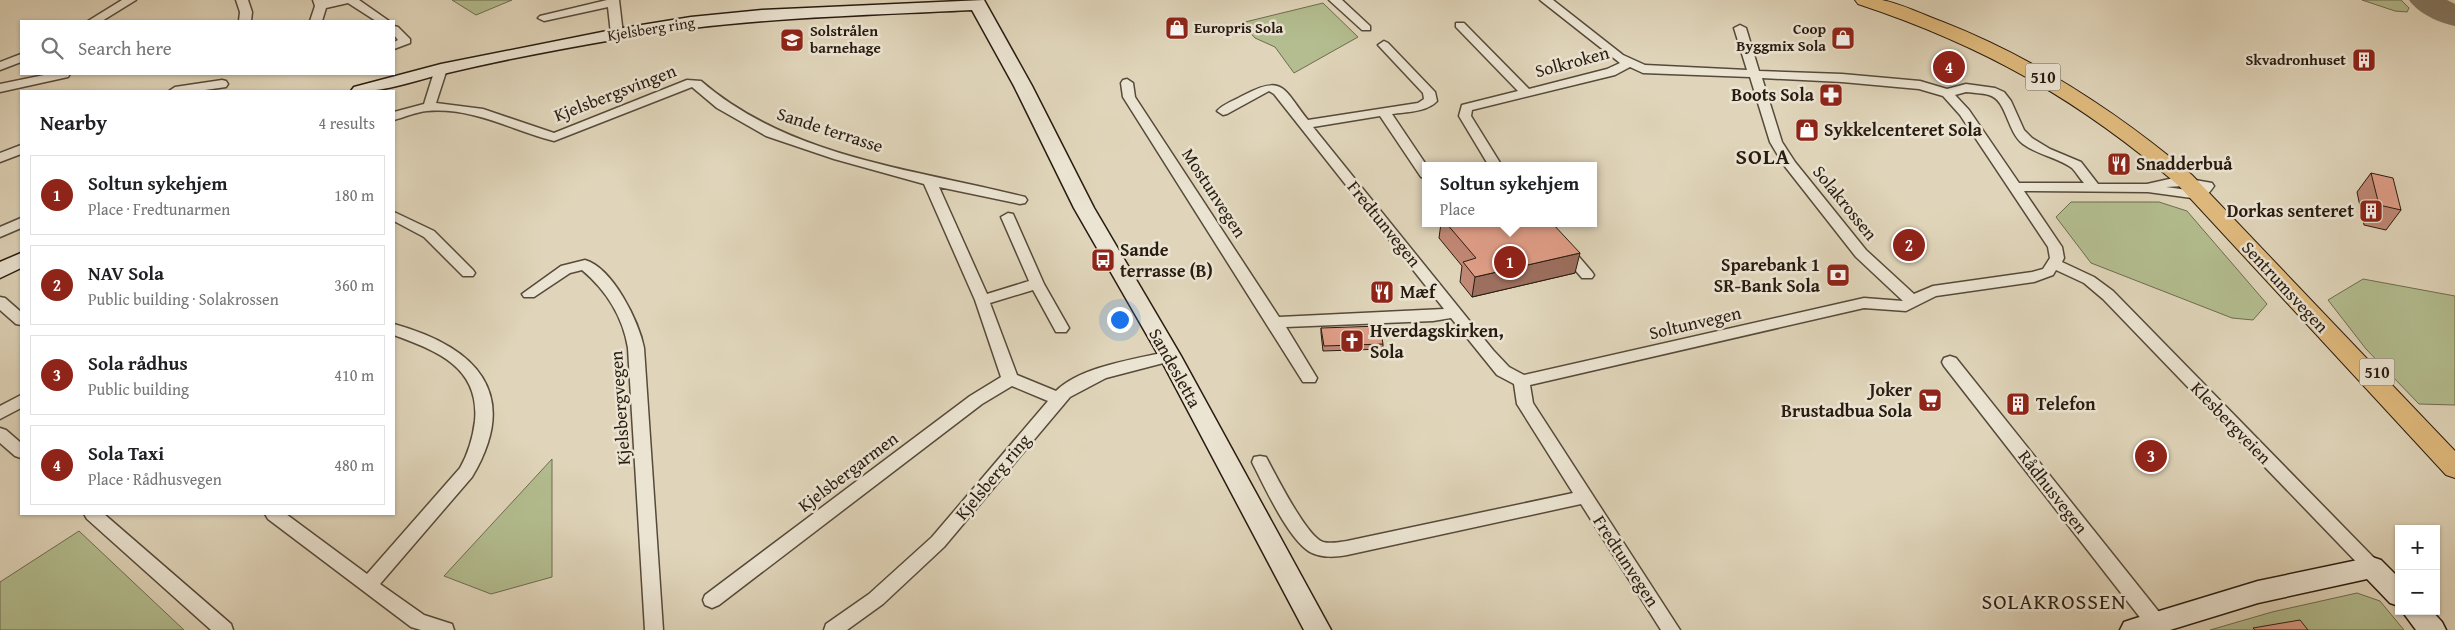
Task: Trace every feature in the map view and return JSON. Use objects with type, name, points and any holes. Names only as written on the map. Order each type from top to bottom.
[{"type":"main road","name":"Sentrumsvegen","points":[[1864,0],[1975,42],[2057,85],[2119,126],[2197,187],[2266,247],[2455,458]]},
{"type":"main road","name":"Sentrumsvegen","points":[[1882,0],[1983,39],[2068,82],[2130,122],[2176,157],[2197,187],[2455,468]]},
{"type":"street","points":[[96,20],[130,0]]},
{"type":"street","points":[[242,0],[246,12],[245,20]]},
{"type":"street","points":[[316,20],[320,3],[346,0]]},
{"type":"street","points":[[351,0],[381,20]]},
{"type":"street","points":[[1335,0],[1366,28]]},
{"type":"street","points":[[1546,0],[1627,64],[1649,70],[1842,78],[1920,85],[1947,93],[1966,88],[1979,88],[2000,96],[2007,104],[2018,131],[2027,141],[2045,152],[2076,164],[2095,188]]},
{"type":"street","points":[[544,18],[613,1],[617,34]]},
{"type":"street","name":"Kjelsberg ring","points":[[364,90],[441,69],[617,34],[738,17],[977,2]]},
{"type":"street","name":"Sandesletta","points":[[977,2],[1023,86],[1084,208],[1170,356],[1318,630]]},
{"type":"street","name":"Solkroken","points":[[1460,25],[1525,92]]},
{"type":"street","name":"Solakrossen","points":[[1740,28],[1776,142],[1785,158],[1832,219],[1886,281],[1910,304]]},
{"type":"street","points":[[395,30],[406,41],[395,46]]},
{"type":"street","points":[[1306,124],[1421,106],[1431,102],[1429,92],[1384,44]]},
{"type":"street","points":[[0,66],[20,58]]},
{"type":"street","name":"Solkroken","points":[[1494,162],[1465,116],[1466,108],[1610,72],[1627,64]]},
{"type":"street","points":[[429,106],[441,69]]},
{"type":"street","points":[[0,88],[59,75]]},
{"type":"street","points":[[181,90],[223,83]]},
{"type":"street","name":"Kjelsbergsvingen","points":[[395,116],[429,106],[470,110],[554,137],[691,83],[697,84],[722,104]]},
{"type":"street","name":"Mostunvegen","points":[[1127,83],[1129,97],[1275,322],[1309,378]]},
{"type":"street","name":"Fredtunvegen","points":[[1223,111],[1266,88],[1272,87],[1278,91],[1503,371],[1522,381],[1525,404],[1671,630]]},
{"type":"street","points":[[1910,304],[1921,296],[1945,288],[2041,275],[2055,264],[2057,258],[2055,247],[2016,187],[1965,113],[1947,93]]},
{"type":"street","name":"Sande terrasse","points":[[722,104],[771,133],[839,156],[930,181],[1020,200]]},
{"type":"street","points":[[1384,112],[1422,168]]},
{"type":"street","points":[[0,158],[20,149]]},
{"type":"street","points":[[930,181],[982,300],[1010,379],[1041,390],[1058,399]]},
{"type":"street","points":[[2148,188],[2170,181],[2197,187]]},
{"type":"street","points":[[2016,187],[2148,188],[2182,194],[2197,187]]},
{"type":"street","points":[[1008,216],[1037,284],[1061,328]]},
{"type":"street","points":[[395,217],[429,234],[468,273]]},
{"type":"street","points":[[0,233],[20,223]]},
{"type":"street","points":[[1545,227],[1587,275]]},
{"type":"street","points":[[0,272],[20,261]]},
{"type":"street","name":"Klesbergveien","points":[[2055,264],[2089,280],[2108,295],[2395,591]]},
{"type":"street","name":"Kjelsbergvegen","points":[[529,294],[566,269],[585,265],[603,280],[620,304],[632,330],[640,404],[650,629]]},
{"type":"street","points":[[982,300],[1037,284]]},
{"type":"street","points":[[0,302],[20,319]]},
{"type":"street","name":"Soltunvegen","points":[[1522,381],[1864,303],[1910,304]]},
{"type":"street","points":[[1275,322],[1433,316],[1455,312]]},
{"type":"street","points":[[370,585],[453,489],[471,462],[480,435],[484,411],[480,388],[470,369],[460,360],[414,336],[395,329]]},
{"type":"street","name":"Kjelsberg ring","points":[[833,630],[876,599],[938,542],[1058,399],[1078,383],[1170,356]]},
{"type":"street","name":"Rådhusvegen","points":[[1950,362],[2144,626]]},
{"type":"street","name":"Kjelsbergarmen","points":[[712,600],[976,400],[1010,379]]},
{"type":"street","points":[[0,412],[20,402]]},
{"type":"street","points":[[0,434],[20,451]]},
{"type":"street","points":[[1260,462],[1303,535],[1315,547],[1325,550],[1347,548],[1584,497]]},
{"type":"street","points":[[94,515],[224,630]]},
{"type":"street","points":[[275,515],[331,559],[418,620],[445,630]]},
{"type":"street","points":[[2144,626],[2258,592],[2372,567]]},
{"type":"street","points":[[2419,615],[2433,630]]},
{"type":"green space","points":[[452,0],[512,0],[476,15]]},
{"type":"green space","points":[[2362,0],[2401,0],[2409,8],[2407,12],[2395,11]]},
{"type":"green space","points":[[1323,3],[1358,37],[1294,73],[1275,47],[1255,38],[1241,23]]},
{"type":"green space","points":[[2071,202],[2159,202],[2187,211],[2267,304],[2253,320],[2232,318],[2091,263],[2056,217]]},
{"type":"green space","points":[[2363,279],[2455,296],[2455,405],[2419,404],[2366,349],[2328,300]]},
{"type":"green space","points":[[552,459],[552,577],[491,594],[444,576]]},
{"type":"green space","points":[[79,531],[184,630],[0,630],[0,582]]},
{"type":"green space","points":[[2357,593],[2380,601],[2404,630],[2210,630],[2272,612]]},
{"type":"building","points":[[2371,173],[2393,178],[2401,210],[2379,205]]},
{"type":"building","points":[[1449,227],[1556,227],[1580,253],[1475,277],[1463,262],[1476,258]]},
{"type":"building","name":"Hverdagskirken, Sola","points":[[1380,326],[1383,344],[1324,346],[1321,328]]},
{"type":"building","points":[[2300,620],[2308,630],[2255,630],[2253,628]]},
{"type":"taxiway","points":[[2424,0],[2455,17]]},
{"type":"place","name":"Europris Sola","points":[[1177,28]]},
{"type":"place","name":"Coop Byggmix Sola","points":[[1843,38]]},
{"type":"place","name":"Solstrålen barnehage","points":[[792,40]]},
{"type":"place","name":"Skvadronhuset","points":[[2364,60]]},
{"type":"place","name":"Sola Taxi","points":[[1949,67]]},
{"type":"place","name":"Boots Sola","points":[[1831,95]]},
{"type":"place","name":"Sykkelcenteret Sola","points":[[1807,130]]},
{"type":"place","name":"Snadderbuå","points":[[2119,164]]},
{"type":"place","name":"Dorkas senteret","points":[[2371,211]]},
{"type":"place","name":"NAV Sola","points":[[1909,245]]},
{"type":"place","name":"Sande terrasse (B)","points":[[1103,260]]},
{"type":"place","name":"Soltun sykehjem","points":[[1510,262]]},
{"type":"place","name":"Sparebank 1 SR-Bank Sola","points":[[1838,275]]},
{"type":"place","name":"Mæf","points":[[1382,292]]},
{"type":"place","name":"Hverdagskirken, Sola","points":[[1352,341]]},
{"type":"place","name":"Joker Brustadbua Sola","points":[[1930,400]]},
{"type":"place","name":"Telefon","points":[[2018,404]]},
{"type":"place","name":"Sola rådhus","points":[[2151,456]]},
{"type":"district","name":"SOLA","points":[[1763,156]]},
{"type":"district","name":"SOLAKROSSEN","points":[[2054,601]]}]
